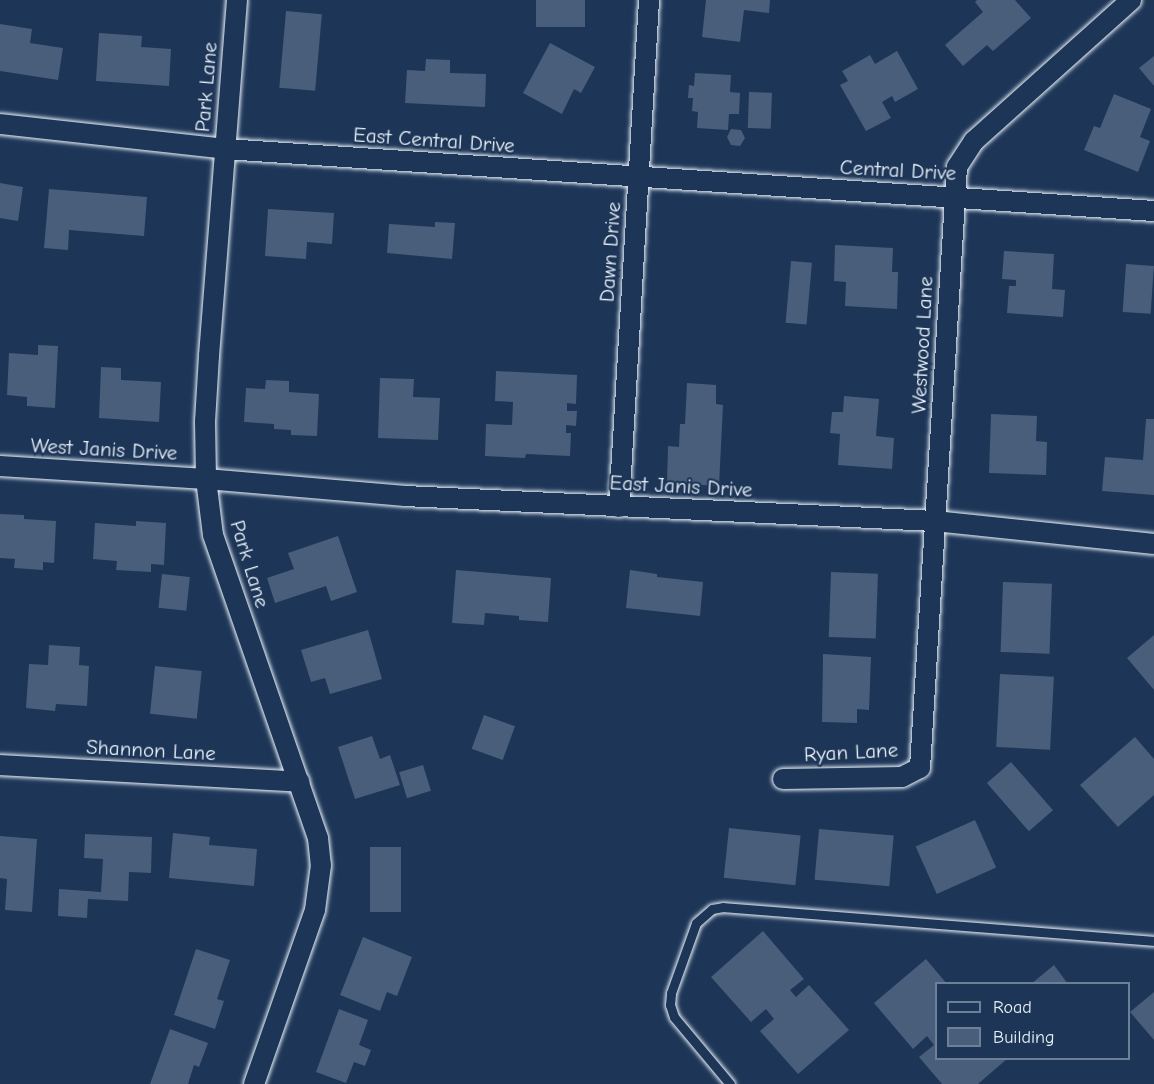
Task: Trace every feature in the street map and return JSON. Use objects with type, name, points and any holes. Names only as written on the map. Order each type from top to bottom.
[{"type":"street","name":"Park Lane","points":[[237,0],[206,411],[206,479],[213,535],[318,838],[320,887],[315,910],[254,1084]]},
{"type":"street","name":"Dawn Drive","points":[[619,507],[649,0]]},
{"type":"street","name":"Westwood Lane","points":[[920,768],[957,167],[974,141],[1131,0]]},
{"type":"street","name":"East Central Drive","points":[[0,124],[225,149],[639,177]]},
{"type":"street","name":"Central Drive","points":[[639,177],[1154,211]]},
{"type":"street","name":"West Janis Drive","points":[[0,466],[206,479]]},
{"type":"street","name":"East Janis Drive","points":[[206,479],[405,496],[935,521],[1154,544]]},
{"type":"street","name":"Shannon Lane","points":[[0,765],[300,782]]},
{"type":"street","name":"Ryan Lane","points":[[783,779],[902,777],[920,768]]},
{"type":"lane","points":[[730,1084],[674,1017],[670,1005],[671,993],[696,923],[712,909],[723,907],[1154,941]]},
{"type":"building","points":[[536,0],[585,0],[585,27],[536,27]]},
{"type":"building","points":[[706,0],[770,0],[769,13],[744,10],[740,42],[702,37]]},
{"type":"building","points":[[977,0],[1015,0],[1031,18],[993,51],[987,45],[963,66],[945,45],[983,12],[975,2]]},
{"type":"building","points":[[286,11],[322,14],[315,91],[279,88]]},
{"type":"building","points":[[0,24],[32,29],[30,43],[63,48],[58,80],[0,71]]},
{"type":"building","points":[[99,33],[142,36],[141,47],[171,49],[169,86],[96,81]]},
{"type":"building","points":[[550,43],[595,67],[581,93],[574,89],[562,114],[523,93]]},
{"type":"building","points":[[897,51],[918,89],[895,102],[892,96],[882,102],[891,118],[866,131],[840,85],[848,81],[842,71],[870,55],[875,64]]},
{"type":"building","points":[[1154,56],[1154,86],[1139,68]]},
{"type":"building","points":[[426,59],[450,60],[450,73],[486,74],[485,107],[405,103],[407,70],[425,71]]},
{"type":"building","points":[[695,73],[731,75],[730,92],[740,93],[739,114],[729,114],[728,130],[697,128],[698,112],[692,111],[693,98],[688,98],[689,85],[694,86]]},
{"type":"building","points":[[749,92],[772,93],[771,129],[748,128]]},
{"type":"building","points":[[1114,94],[1151,109],[1140,137],[1150,141],[1138,172],[1084,150],[1094,126],[1100,128]]},
{"type":"building","points":[[731,129],[741,130],[745,138],[740,146],[731,145],[727,137]]},
{"type":"building","points":[[0,183],[23,187],[18,221],[0,218]]},
{"type":"building","points":[[49,189],[147,197],[144,236],[69,230],[68,250],[44,248]]},
{"type":"building","points":[[268,209],[334,213],[332,244],[307,242],[306,259],[265,256]]},
{"type":"building","points":[[435,222],[455,223],[452,259],[387,253],[389,224],[435,227]]},
{"type":"building","points":[[835,245],[893,248],[892,272],[898,272],[897,309],[845,306],[846,282],[834,281]]},
{"type":"building","points":[[1004,251],[1054,254],[1052,289],[1065,290],[1063,317],[1007,313],[1009,286],[1016,286],[1016,280],[1002,279]]},
{"type":"building","points":[[791,261],[812,263],[807,325],[786,323]]},
{"type":"building","points":[[1126,264],[1154,266],[1151,314],[1123,312]]},
{"type":"building","points":[[38,345],[58,346],[55,408],[27,406],[27,397],[7,395],[9,353],[38,355]]},
{"type":"building","points":[[101,367],[121,368],[121,380],[161,382],[159,422],[99,418]]},
{"type":"building","points":[[496,371],[577,375],[576,404],[567,403],[567,411],[577,411],[576,426],[566,425],[566,433],[571,433],[570,456],[526,454],[525,458],[485,456],[486,424],[512,425],[513,402],[495,401]]},
{"type":"building","points":[[380,378],[414,379],[413,397],[440,398],[438,440],[378,438]]},
{"type":"building","points":[[266,380],[289,381],[289,392],[319,394],[317,436],[291,435],[291,430],[274,429],[274,424],[244,422],[246,388],[265,389]]},
{"type":"building","points":[[687,383],[716,385],[716,404],[723,405],[719,486],[667,483],[668,446],[679,447],[680,424],[685,424]]},
{"type":"building","points":[[844,396],[879,399],[876,436],[894,438],[892,469],[838,465],[840,434],[830,433],[832,412],[843,412]]},
{"type":"building","points":[[991,414],[1037,416],[1036,441],[1047,442],[1046,475],[989,473]]},
{"type":"building","points":[[1146,419],[1154,419],[1154,495],[1102,491],[1105,457],[1143,460]]},
{"type":"building","points":[[0,514],[24,515],[24,519],[56,521],[54,563],[43,562],[43,570],[14,568],[15,559],[0,558]]},
{"type":"building","points":[[136,521],[166,523],[164,565],[151,564],[151,572],[116,570],[117,561],[93,559],[95,523],[136,526]]},
{"type":"building","points":[[338,536],[357,592],[331,601],[326,586],[275,603],[267,578],[294,569],[288,553]]},
{"type":"building","points":[[456,570],[551,578],[548,622],[519,620],[519,616],[485,613],[484,625],[452,623]]},
{"type":"building","points":[[630,570],[657,574],[657,577],[703,582],[700,616],[626,608]]},
{"type":"building","points":[[831,572],[878,574],[876,639],[829,637]]},
{"type":"building","points":[[162,574],[190,577],[186,611],[158,608]]},
{"type":"building","points":[[1003,582],[1052,584],[1050,654],[1001,652]]},
{"type":"building","points":[[368,630],[382,679],[330,694],[325,678],[311,682],[301,650]]},
{"type":"building","points":[[1154,635],[1154,690],[1127,658]]},
{"type":"building","points":[[49,645],[80,647],[79,665],[89,666],[87,706],[56,704],[55,711],[26,708],[29,664],[48,665]]},
{"type":"building","points":[[823,654],[871,657],[869,710],[857,709],[857,723],[822,722]]},
{"type":"building","points":[[155,666],[202,671],[197,719],[150,714]]},
{"type":"building","points":[[1000,674],[1054,677],[1050,750],[996,747]]},
{"type":"building","points":[[484,715],[515,726],[503,760],[472,749]]},
{"type":"building","points":[[372,736],[380,759],[390,755],[400,785],[355,799],[338,747]]},
{"type":"building","points":[[1135,737],[1154,759],[1154,795],[1118,827],[1080,785]]},
{"type":"building","points":[[1011,762],[1053,810],[1029,831],[987,783]]},
{"type":"building","points":[[423,765],[431,791],[407,798],[399,772]]},
{"type":"building","points":[[975,820],[996,868],[937,894],[916,846]]},
{"type":"building","points":[[729,828],[801,836],[795,885],[724,878]]},
{"type":"building","points":[[819,829],[894,836],[889,886],[815,880]]},
{"type":"building","points":[[173,833],[210,837],[209,845],[257,849],[254,886],[169,878]]},
{"type":"building","points":[[85,834],[152,837],[151,873],[129,872],[128,901],[88,899],[87,918],[58,916],[59,889],[101,892],[103,859],[84,858]]},
{"type":"building","points":[[0,836],[37,839],[32,912],[5,910],[7,879],[0,878]]},
{"type":"building","points":[[370,847],[401,847],[401,912],[370,912]]},
{"type":"building","points":[[763,931],[804,979],[790,990],[796,997],[809,985],[849,1030],[798,1074],[760,1031],[774,1019],[766,1009],[751,1022],[711,977]]},
{"type":"building","points":[[363,937],[412,957],[397,996],[387,992],[380,1011],[340,995]]},
{"type":"building","points":[[196,949],[230,960],[217,999],[224,1001],[215,1029],[174,1015]]},
{"type":"building","points":[[926,959],[945,982],[935,982],[935,1060],[1006,1060],[978,1084],[942,1084],[919,1057],[934,1045],[927,1036],[913,1049],[874,1003]]},
{"type":"building","points":[[1054,965],[1067,982],[1033,982]]},
{"type":"building","points":[[1154,992],[1154,1040],[1130,1012]]},
{"type":"building","points":[[339,1009],[368,1020],[359,1045],[371,1050],[365,1066],[354,1062],[346,1083],[316,1072]]},
{"type":"building","points":[[170,1029],[208,1043],[199,1067],[194,1065],[188,1084],[150,1084]]}]
